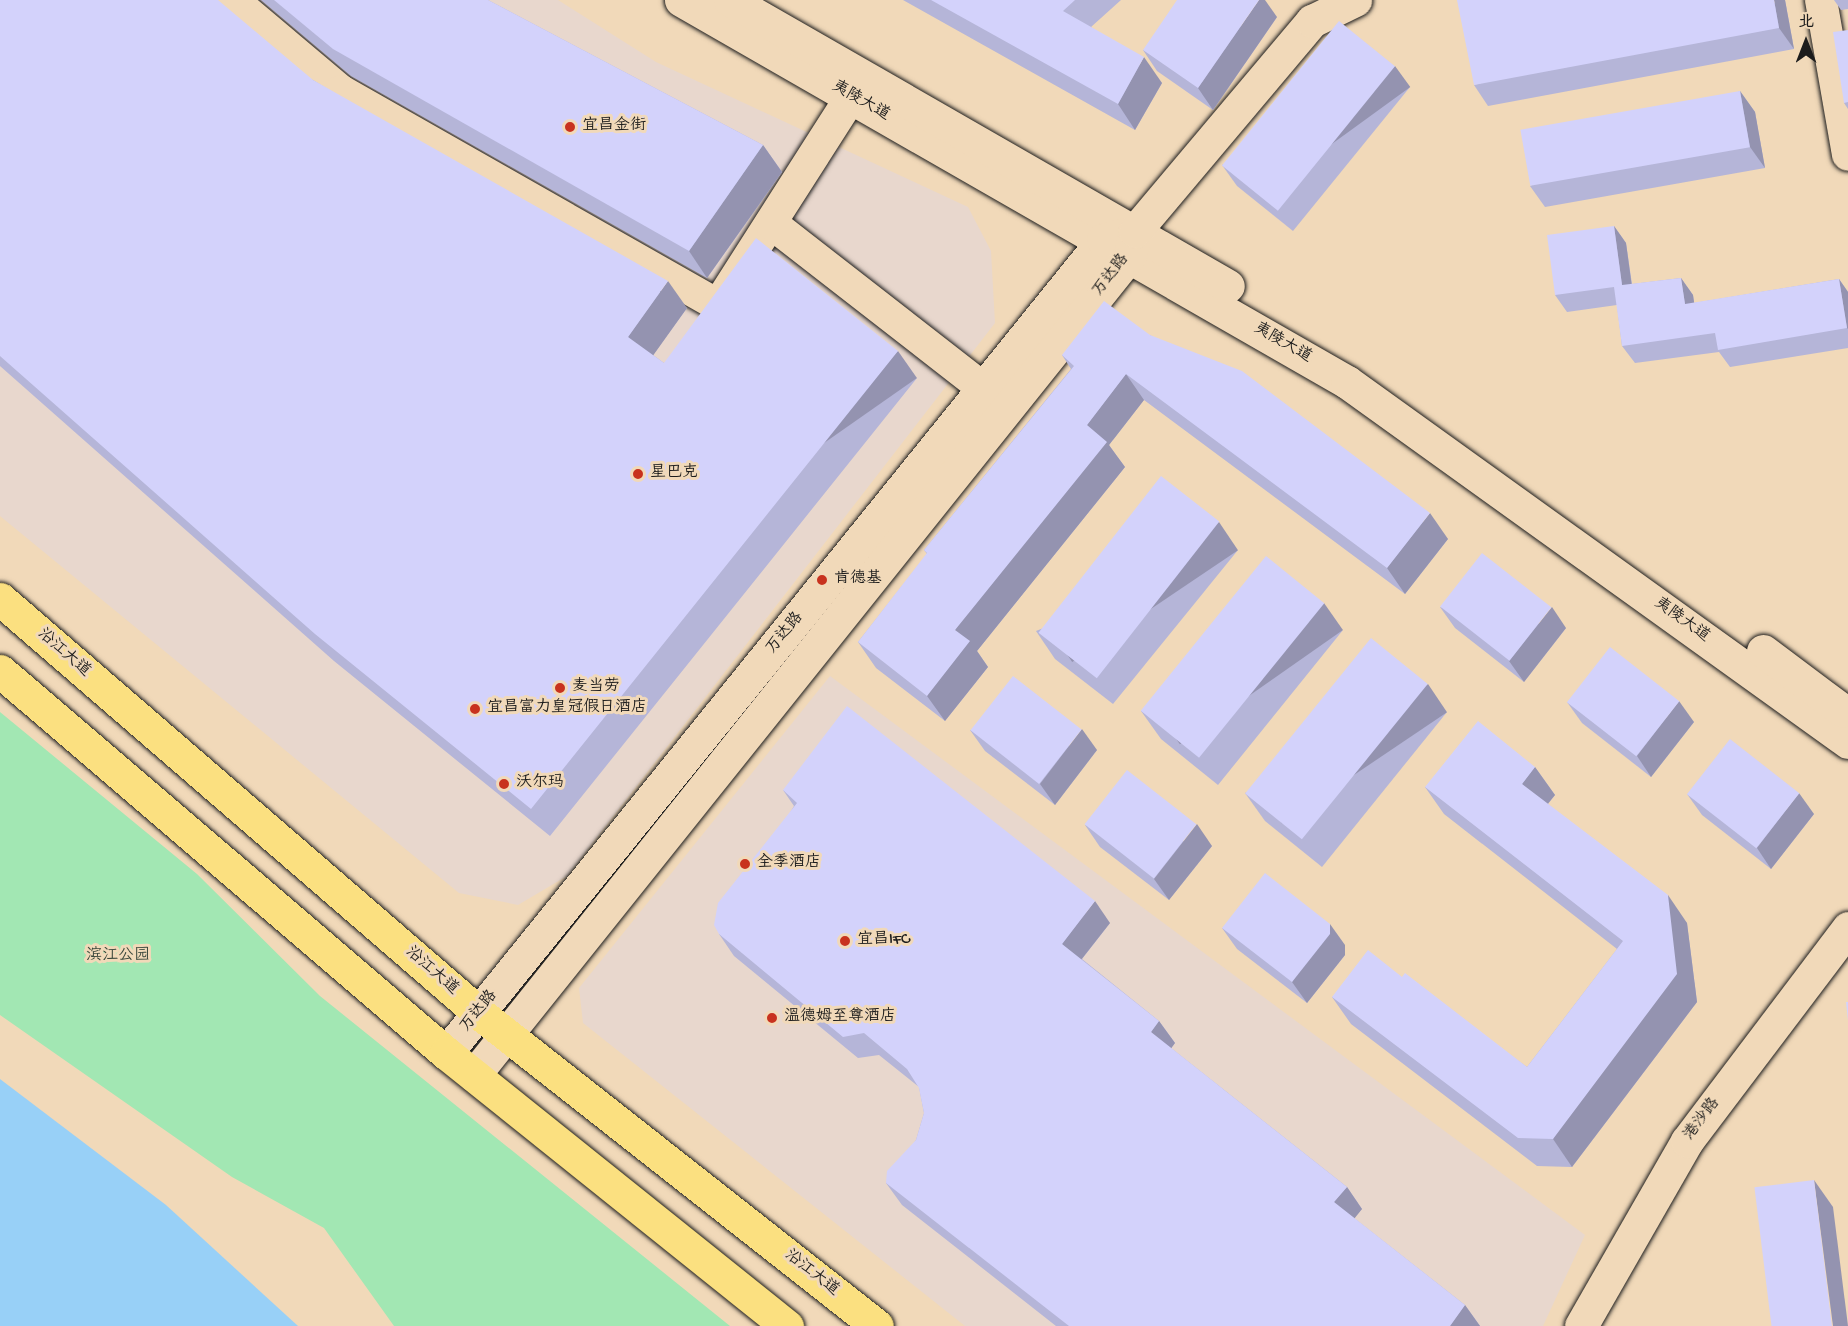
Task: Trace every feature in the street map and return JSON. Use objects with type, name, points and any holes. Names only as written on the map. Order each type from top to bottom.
[{"type":"main road","name":"沿江大道","points":[[0,599],[479,1013],[877,1326]]},
{"type":"main road","points":[[0,671],[446,1053],[787,1326]]},
{"type":"street","points":[[233,0],[340,91],[718,304],[851,98]]},
{"type":"street","name":"夷陵大道","points":[[681,0],[851,98],[1356,362],[1848,715]]},
{"type":"street","name":"夷陵大道","points":[[730,0],[1347,382],[1848,741]]},
{"type":"street","name":"万达路","points":[[474,1075],[1123,242],[1312,21],[1355,0]]},
{"type":"street","points":[[1821,0],[1848,155]]},
{"type":"street","points":[[771,223],[984,388]]},
{"type":"street","name":"万达路","points":[[446,1053],[984,388],[1123,242]]},
{"type":"street","name":"港沙路","points":[[1581,1326],[1687,1141],[1848,928]]},
{"type":"shaded area","points":[[0,0],[558,0],[656,62],[968,207],[991,251],[995,323],[567,876],[518,905],[459,893],[0,516]]},
{"type":"shaded area","points":[[830,676],[1585,1235],[1543,1326],[965,1326],[583,1023],[579,988]]},
{"type":"green space","name":"滨江公园","points":[[0,712],[197,874],[320,996],[730,1326],[394,1326],[324,1228],[232,1177],[0,1015]]},
{"type":"water","points":[[0,1079],[166,1205],[298,1326],[0,1326]]},
{"type":"building","points":[[0,0],[218,0],[313,80],[668,281],[628,337],[664,363],[756,238],[898,351],[531,809],[315,634],[0,356]]},
{"type":"building","name":"宜昌金街","points":[[274,0],[488,0],[763,145],[689,251],[333,49]]},
{"type":"building","points":[[931,0],[1075,0],[1063,11],[1144,57],[1118,104]]},
{"type":"building","points":[[1177,0],[1259,0],[1198,88],[1143,50]]},
{"type":"building","points":[[1457,0],[1774,0],[1779,28],[1474,85]]},
{"type":"building","points":[[1339,21],[1395,66],[1278,211],[1222,166]]},
{"type":"building","points":[[1848,30],[1848,102],[1844,103],[1833,32]]},
{"type":"building","points":[[1740,91],[1750,147],[1530,186],[1520,130]]},
{"type":"building","points":[[1614,226],[1622,285],[1681,278],[1685,304],[1839,279],[1847,328],[1718,350],[1715,333],[1622,346],[1614,287],[1555,295],[1547,235]]},
{"type":"building","points":[[1104,301],[1150,335],[1242,371],[1430,513],[1387,568],[1126,374],[1087,425],[1107,442],[955,630],[970,641],[927,696],[858,642],[927,553],[924,550],[1074,366],[1062,355]]},
{"type":"building","points":[[1161,476],[1219,522],[1097,678],[1038,633]]},
{"type":"building","points":[[1482,553],[1551,607],[1509,661],[1440,607]]},
{"type":"building","points":[[1266,556],[1324,603],[1199,758],[1141,711]]},
{"type":"building","points":[[1371,638],[1428,684],[1302,839],[1245,793]]},
{"type":"building","points":[[1610,647],[1679,701],[1636,756],[1567,702]]},
{"type":"building","points":[[1013,676],[1082,730],[1039,784],[971,730]]},
{"type":"building","points":[[847,706],[1095,901],[1062,944],[1159,1021],[1151,1032],[1347,1187],[1334,1202],[1465,1305],[1450,1326],[1069,1326],[886,1183],[887,1171],[916,1140],[924,1113],[919,1088],[907,1069],[864,1033],[843,1037],[719,934],[714,925],[718,903],[797,803],[783,790]]},
{"type":"building","points":[[1478,721],[1535,767],[1522,784],[1668,895],[1677,974],[1553,1139],[1518,1138],[1332,997],[1368,950],[1402,977],[1405,973],[1527,1067],[1623,941],[1425,787]]},
{"type":"building","points":[[1730,739],[1799,793],[1756,848],[1687,794]]},
{"type":"building","points":[[1127,770],[1196,824],[1154,879],[1085,824]]},
{"type":"building","points":[[1265,873],[1330,924],[1330,934],[1292,982],[1222,928]]},
{"type":"building","points":[[1814,1180],[1832,1326],[1771,1326],[1754,1187]]},
{"type":"place","name":"宜昌金街","points":[[570,127]]},
{"type":"place","name":"星巴克","points":[[638,474]]},
{"type":"place","name":"肯德基","points":[[822,580]]},
{"type":"place","name":"麦当劳","points":[[560,688]]},
{"type":"place","name":"宜昌富力皇冠假日酒店","points":[[475,709]]},
{"type":"place","name":"沃尔玛","points":[[504,784]]},
{"type":"place","name":"全季酒店","points":[[745,864]]},
{"type":"place","name":"宜昌IFC","points":[[845,941]]},
{"type":"place","name":"温德姆至尊酒店","points":[[772,1018]]}]
